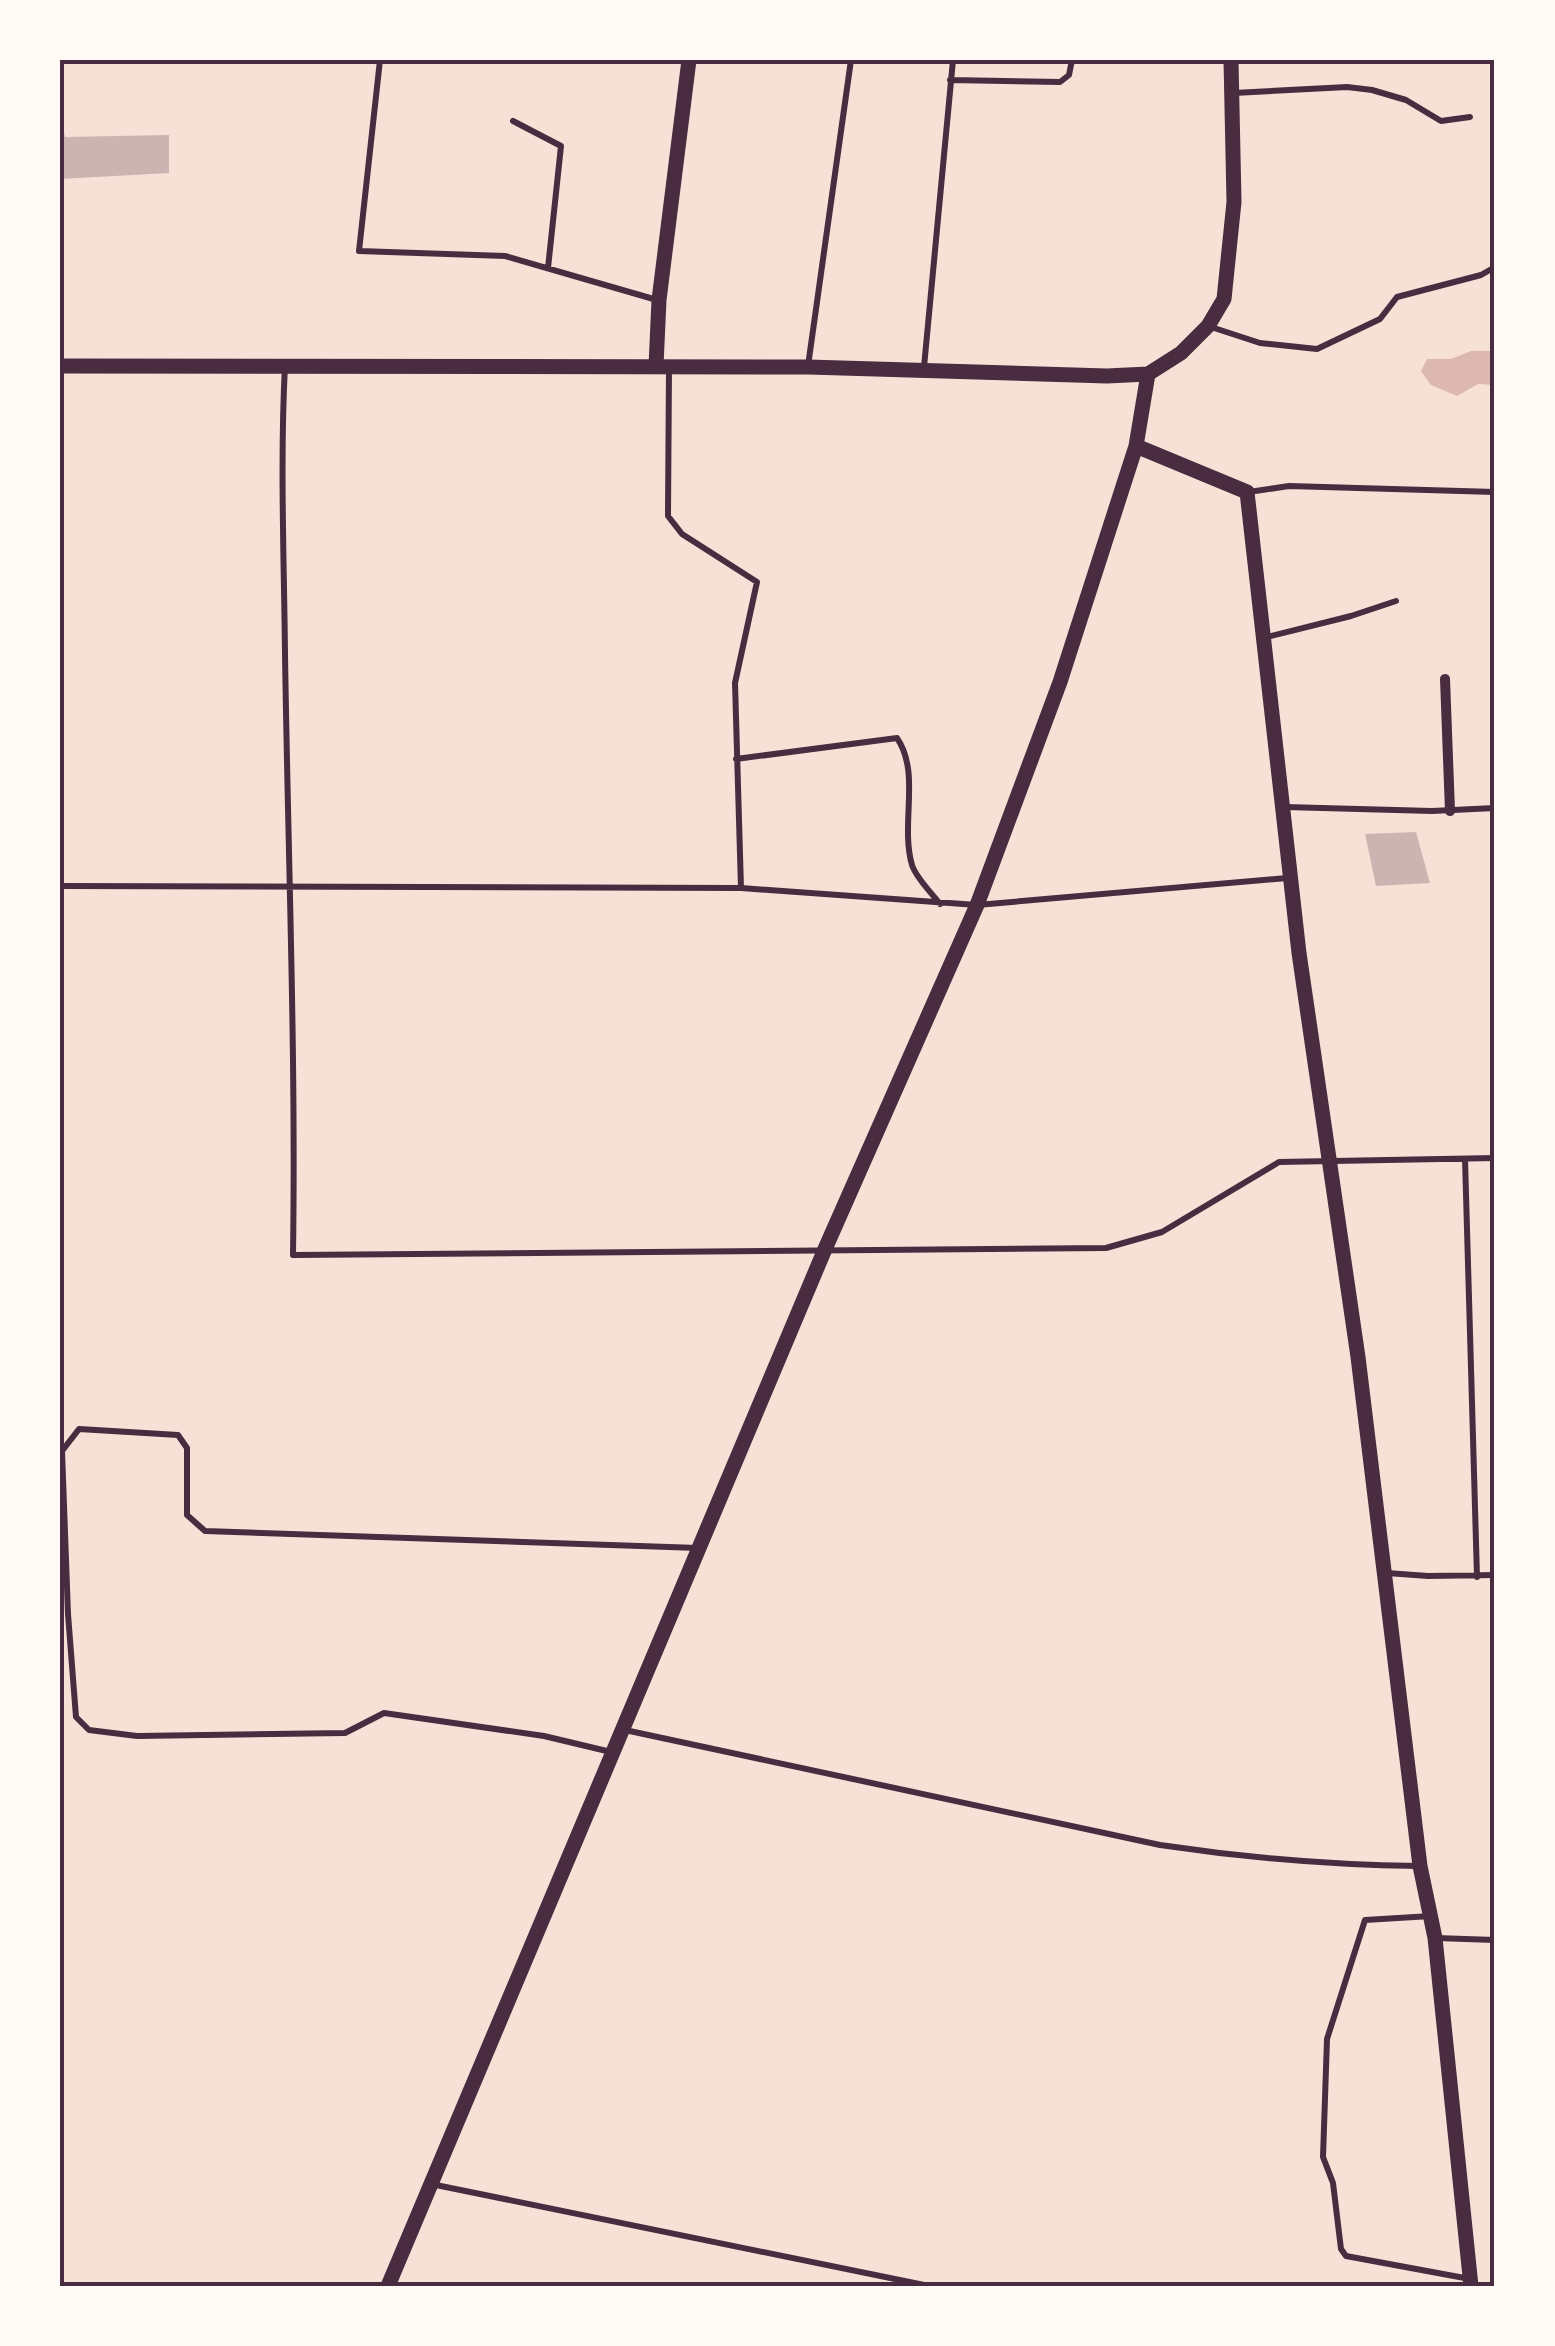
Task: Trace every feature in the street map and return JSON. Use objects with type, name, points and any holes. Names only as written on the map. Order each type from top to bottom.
[{"type":"street","points":[[662,366],[658,300],[689,60]]},
{"type":"street","points":[[60,366],[808,367],[1148,374],[1180,354],[1208,326],[1224,299],[1234,202],[1231,60]]},
{"type":"street","points":[[388,2286],[825,1248],[977,904],[1060,682],[1136,446],[1148,374]]},
{"type":"street","points":[[1136,446],[1248,492],[1290,878],[1332,1162],[1420,1866],[1435,1938],[1471,2283]]},
{"type":"street","points":[[1445,680],[1450,810]]},
{"type":"lane","points":[[380,60],[359,251],[505,256],[658,300]]},
{"type":"lane","points":[[808,367],[851,60]]},
{"type":"lane","points":[[923,371],[952,60]]},
{"type":"lane","points":[[950,80],[1060,82],[1069,75],[1072,60]]},
{"type":"lane","points":[[1232,93],[1347,87],[1406,100],[1441,120],[1470,116]]},
{"type":"lane","points":[[513,122],[561,146],[548,268]]},
{"type":"lane","points":[[1208,326],[1260,343],[1317,349],[1380,319],[1396,297],[1481,275],[1495,267]]},
{"type":"lane","points":[[285,365],[282,447],[288,885],[296,1082],[293,1255],[1106,1248],[1162,1232],[1279,1162],[1495,1158]]},
{"type":"lane","points":[[662,366],[668,516],[682,534],[758,582],[736,683],[740,888]]},
{"type":"lane","points":[[1248,492],[1289,486],[1495,492]]},
{"type":"lane","points":[[1262,638],[1396,601]]},
{"type":"lane","points":[[736,760],[896,738],[907,753],[912,868],[940,904]]},
{"type":"lane","points":[[1284,807],[1495,808]]},
{"type":"lane","points":[[60,886],[740,888],[977,904],[1290,878]]},
{"type":"lane","points":[[1465,1159],[1477,1577]]},
{"type":"lane","points":[[613,1752],[544,1736],[384,1714],[345,1733],[137,1736],[89,1730],[76,1717],[62,1450],[79,1429],[178,1434],[188,1448],[187,1515],[205,1531],[699,1548]]},
{"type":"lane","points":[[1386,1573],[1495,1575]]},
{"type":"lane","points":[[60,1638],[70,1638]]},
{"type":"lane","points":[[623,1729],[1160,1845],[1250,1858],[1420,1866]]},
{"type":"lane","points":[[1431,1916],[1365,1920],[1328,2040],[1323,2157],[1333,2183],[1340,2249],[1346,2256],[1471,2283]]},
{"type":"lane","points":[[1435,1938],[1495,1940]]},
{"type":"lane","points":[[430,2184],[929,2286]]},
{"type":"shaded area","points":[[1471,351],[1495,351],[1495,385],[1478,384],[1457,396],[1431,385],[1421,371],[1427,359],[1451,359]]},
{"type":"building","points":[[62,122],[65,137],[169,135],[169,173],[60,179]]},
{"type":"building","points":[[1416,832],[1430,883],[1376,886],[1365,834]]}]
